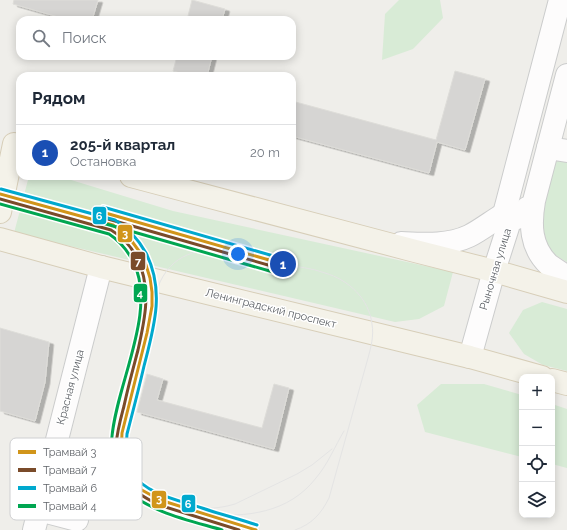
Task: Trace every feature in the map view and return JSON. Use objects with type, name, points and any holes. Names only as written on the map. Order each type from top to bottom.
[{"type":"main road","points":[[0,212],[11,143]]},
{"type":"main road","points":[[146,180],[494,271],[567,292]]},
{"type":"main road","name":"Ленинградский проспект","points":[[0,239],[101,267],[470,357],[531,374]]},
{"type":"main road","points":[[555,381],[567,384]]},
{"type":"street","name":"Рыночная улица","points":[[470,357],[494,271],[560,0]]},
{"type":"street","points":[[567,75],[557,150],[534,201],[531,222],[532,234],[536,247],[545,261],[567,277]]},
{"type":"street","name":"Рыночная улица","points":[[507,217],[517,218],[534,201]]},
{"type":"street","points":[[379,242],[415,244],[452,242],[471,235],[507,217]]},
{"type":"street","name":"Красная улица","points":[[57,438],[101,267]]},
{"type":"street","points":[[36,520],[77,520]]},
{"type":"green space","points":[[399,0],[440,0],[443,18],[413,49],[382,60],[385,14]]},
{"type":"green space","points":[[562,157],[567,158],[567,262],[555,255],[540,236],[541,212],[553,165]]},
{"type":"green space","points":[[28,180],[71,180],[173,211],[453,272],[444,306],[419,319],[395,322],[14,233]]},
{"type":"green space","points":[[542,302],[567,309],[567,371],[543,365],[524,354],[509,333],[523,310]]},
{"type":"green space","points":[[441,384],[484,384],[519,394],[519,456],[425,432],[417,405]]},
{"type":"green space","points":[[555,405],[567,409],[567,468],[555,465]]},
{"type":"building","points":[[14,0],[98,0],[93,16],[55,16],[13,4]]},
{"type":"building","points":[[192,0],[225,9],[223,16],[188,16]]},
{"type":"building","points":[[176,60],[211,60],[208,72],[173,71]]},
{"type":"building","points":[[455,71],[485,79],[465,150],[437,142],[429,173],[296,137],[296,102],[436,140]]},
{"type":"building","points":[[0,328],[49,342],[45,382],[35,421],[0,411]]},
{"type":"building","points":[[147,374],[163,379],[157,400],[262,428],[274,384],[289,388],[274,449],[137,412]]},
{"type":"tram line","name":"6","points":[[1,189],[115,220],[129,230],[146,253],[152,267],[155,281],[156,309],[151,337],[127,438]]},
{"type":"tram line","name":"3","points":[[0,194],[113,225],[128,236],[139,251],[146,265],[150,278],[152,306],[122,438]]},
{"type":"tram line","name":"7","points":[[0,199],[111,230],[126,242],[137,258],[142,269],[146,292],[145,315],[141,338],[117,438]]},
{"type":"tram line","name":"4","points":[[0,204],[109,234],[120,243],[133,261],[140,288],[140,318],[116,412],[112,438]]},
{"type":"tram line","name":"6","points":[[103,207],[284,259]]},
{"type":"tram line","name":"3","points":[[102,212],[283,264]]},
{"type":"tram line","name":"7","points":[[101,217],[282,269]]},
{"type":"tram line","name":"4","points":[[99,222],[280,274]]},
{"type":"tram line","points":[[150,321],[155,296],[160,282],[174,263],[192,253],[213,250],[236,250]]},
{"type":"tram line","points":[[283,264],[320,271],[342,280],[356,292],[367,306],[373,328],[369,354],[329,498],[323,509],[315,518],[306,525],[295,530]]},
{"type":"tram line","points":[[205,514],[251,514],[266,511],[293,499],[305,490],[320,473],[344,431]]},
{"type":"tram line","points":[[178,507],[206,508],[235,504],[297,474],[312,465],[332,449]]},
{"type":"tram line","name":"6","points":[[142,484],[154,492],[164,496],[257,525]]},
{"type":"tram line","name":"3","points":[[142,490],[160,500],[256,530]]},
{"type":"tram line","name":"7","points":[[142,495],[159,505],[239,530]]},
{"type":"tram line","name":"4","points":[[142,501],[171,515],[222,530]]},
{"type":"place","name":"205-й квартал","points":[[283,264]]}]
